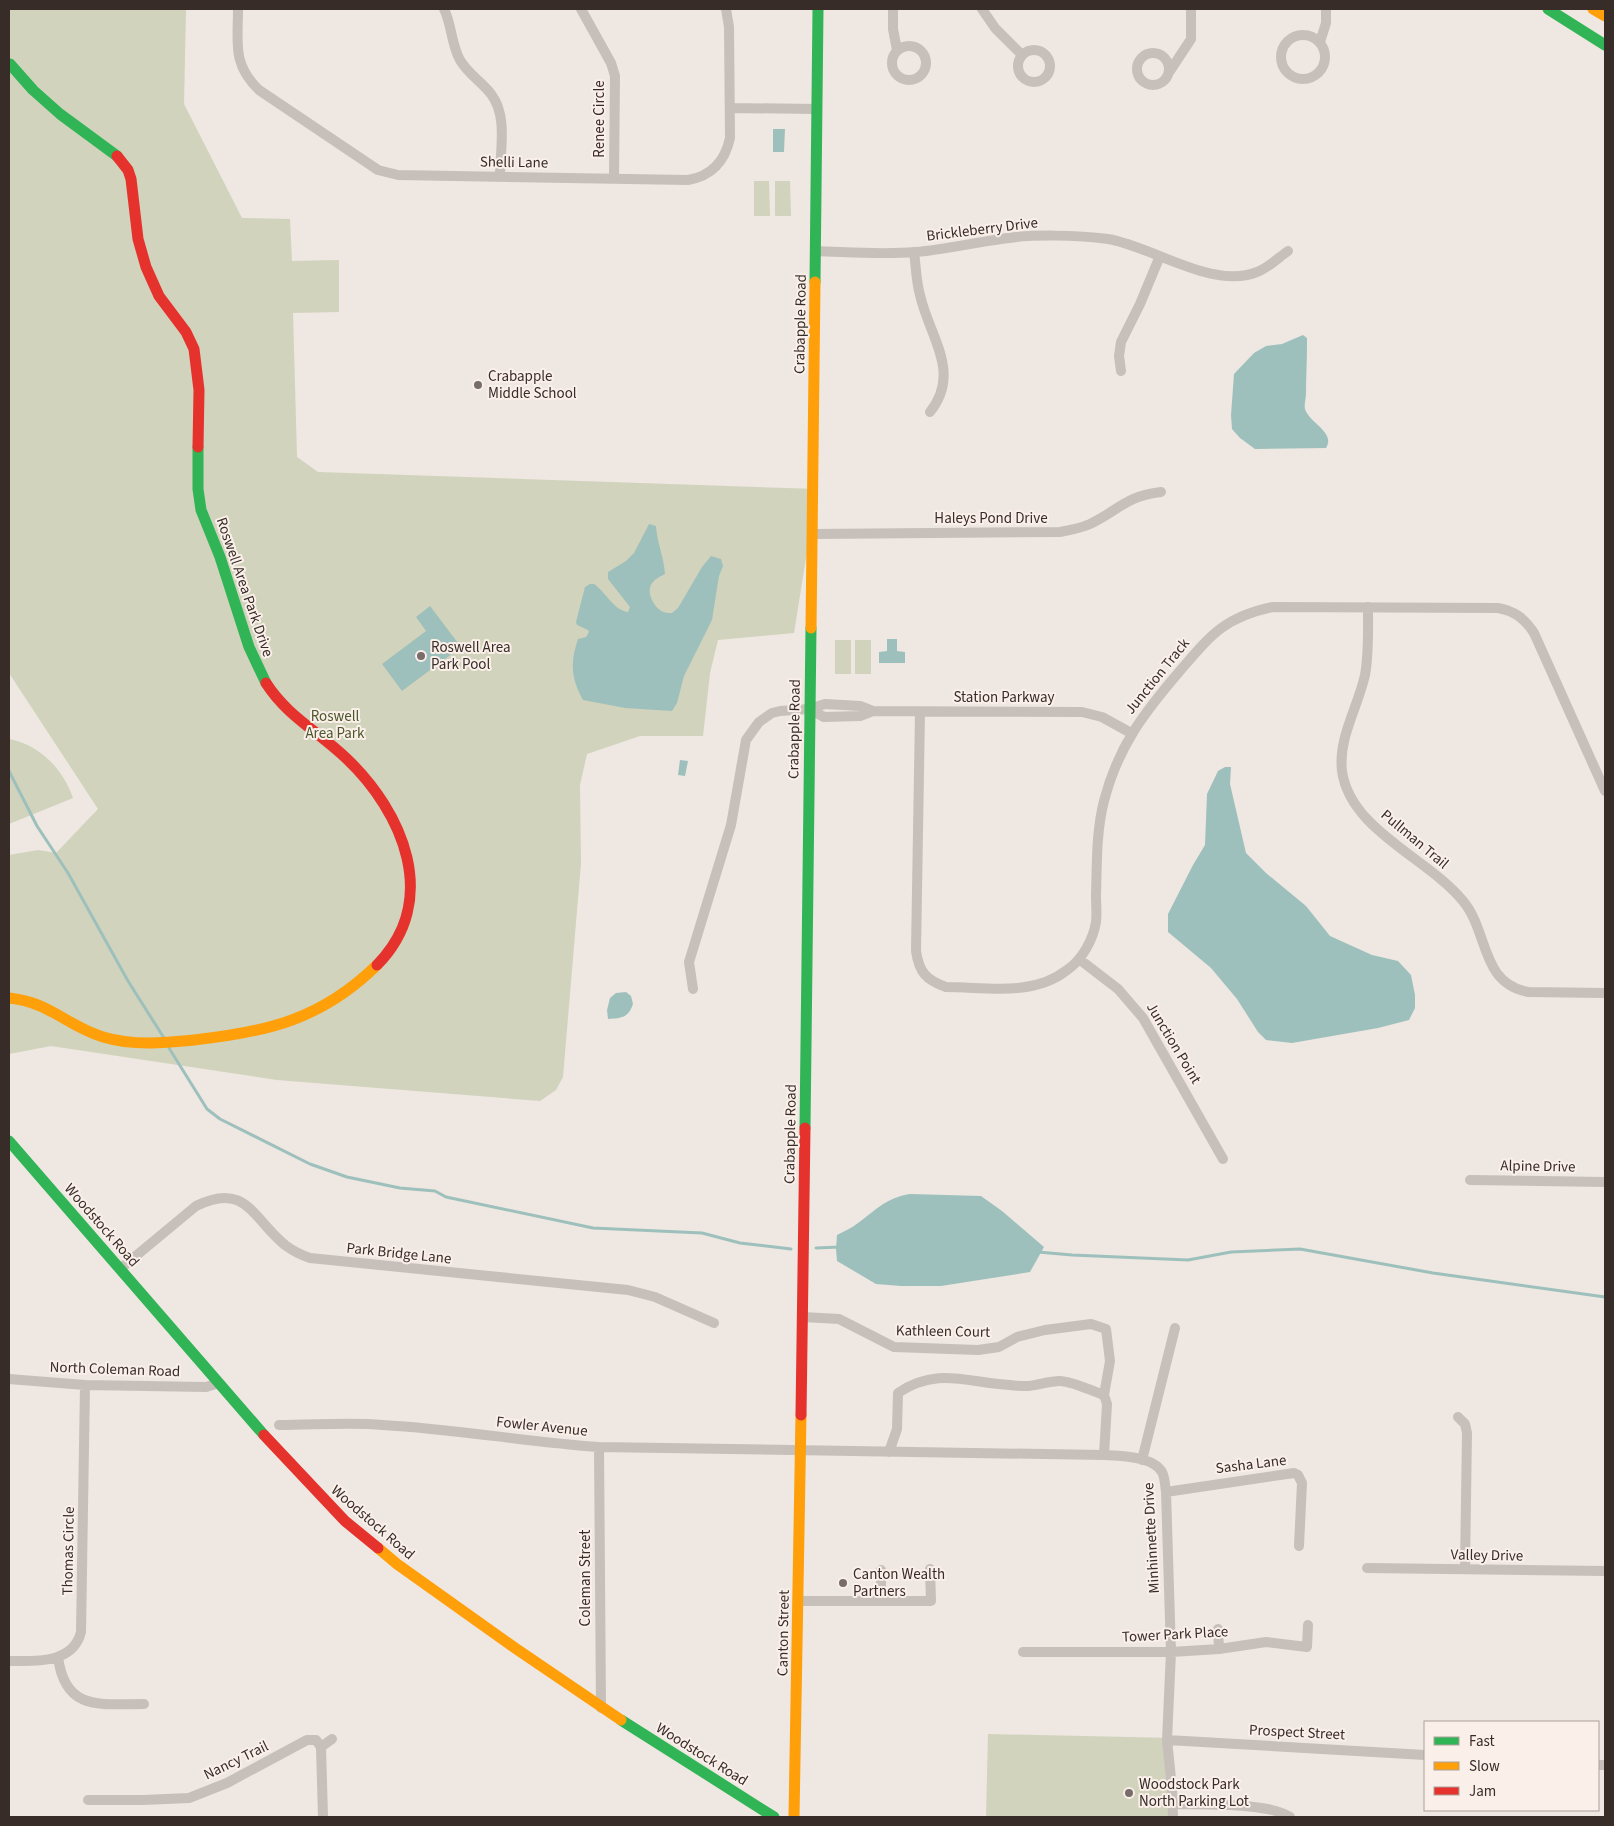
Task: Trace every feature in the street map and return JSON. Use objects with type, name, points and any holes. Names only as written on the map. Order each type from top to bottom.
[{"type":"street","name":"Shelli Lane","points":[[238,9],[239,58],[249,80],[259,90],[378,170],[398,175],[688,180],[708,174],[720,163],[727,150],[730,138],[729,27],[726,9]]},
{"type":"street","points":[[444,9],[460,60],[491,94],[499,108],[501,121],[500,176]]},
{"type":"street","name":"Renee Circle","points":[[581,9],[611,63],[615,76],[614,178]]},
{"type":"street","name":"Crabapple Road","points":[[801,1450],[818,9]]},
{"type":"street","points":[[892,9],[897,50]]},
{"type":"street","points":[[982,9],[995,28],[1022,55]]},
{"type":"street","points":[[1170,71],[1191,39],[1191,9]]},
{"type":"street","points":[[1320,42],[1316,38],[1305,35],[1299,35],[1289,40],[1281,55],[1286,71],[1302,79],[1318,74],[1326,58],[1320,42],[1326,24],[1326,9]]},
{"type":"street","points":[[1549,9],[1605,45]]},
{"type":"street","points":[[1593,9],[1605,16]]},
{"type":"street","name":"Roswell Area Park Drive","points":[[9,998],[23,999],[45,1006],[84,1030],[100,1037],[136,1043],[159,1044],[188,1041],[246,1034],[278,1026],[317,1010],[345,995],[390,952],[404,924],[411,878],[406,847],[391,815],[367,780],[336,749],[299,721],[282,704],[268,686],[255,663],[222,561],[199,504],[199,381],[192,344],[157,292],[138,245],[129,173],[115,155],[80,131],[49,105],[10,64]]},
{"type":"street","points":[[730,108],[817,109]]},
{"type":"street","name":"Brickleberry Drive","points":[[816,251],[914,252],[1004,238],[1041,236],[1092,237],[1130,244],[1196,270],[1224,276],[1247,275],[1258,272],[1288,251]]},
{"type":"street","points":[[914,252],[920,296],[938,343],[943,368],[942,393],[930,412]]},
{"type":"street","points":[[1121,371],[1119,356],[1121,342],[1140,304],[1160,256]]},
{"type":"street","name":"Haleys Pond Drive","points":[[813,534],[1060,532],[1077,529],[1092,523],[1134,497],[1161,492]]},
{"type":"street","name":"Junction Track","points":[[920,712],[916,951],[918,964],[926,976],[936,983],[946,986],[1026,988],[1055,979],[1079,959],[1090,941],[1096,922],[1098,840],[1103,803],[1114,768],[1131,733],[1150,705],[1206,640],[1235,618],[1252,611],[1273,607],[1498,608],[1507,610],[1523,619],[1534,634],[1605,791]]},
{"type":"street","name":"Pullman Trail","points":[[1368,607],[1368,646],[1365,674],[1344,739],[1342,756],[1345,784],[1357,809],[1369,822],[1419,862],[1464,902],[1475,920],[1493,970],[1508,985],[1528,992],[1605,993]]},
{"type":"street","name":"Station Parkway","points":[[693,989],[689,962],[731,825],[746,740],[759,722],[772,714],[791,709],[809,710],[824,717],[860,716],[873,711],[1082,712],[1102,717],[1131,733]]},
{"type":"street","name":"Junction Point","points":[[1079,959],[1118,989],[1143,1018],[1223,1159]]},
{"type":"street","name":"Woodstock Road","points":[[9,1142],[320,1496],[371,1544],[601,1708],[774,1817]]},
{"type":"street","name":"Alpine Drive","points":[[1470,1180],[1605,1182]]},
{"type":"street","name":"Park Bridge Lane","points":[[120,1269],[196,1206],[209,1199],[226,1198],[238,1200],[248,1206],[285,1245],[297,1253],[310,1258],[628,1290],[655,1297],[714,1323]]},
{"type":"street","name":"Kathleen Court","points":[[803,1317],[839,1319],[894,1348],[978,1350],[999,1347],[1016,1337],[1045,1330],[1091,1324],[1106,1329],[1110,1361],[1104,1395]]},
{"type":"street","points":[[1142,1460],[1175,1328]]},
{"type":"street","points":[[890,1452],[896,1429],[898,1393],[906,1387],[940,1377],[1029,1386],[1060,1381],[1104,1395],[1107,1404],[1104,1455]]},
{"type":"street","name":"North Coleman Road","points":[[9,1380],[85,1385],[206,1387],[219,1383]]},
{"type":"street","name":"Thomas Circle","points":[[58,1658],[68,1654],[74,1648],[82,1632],[85,1385]]},
{"type":"street","points":[[1458,1417],[1465,1424],[1467,1433],[1465,1569]]},
{"type":"street","name":"Fowler Avenue","points":[[280,1425],[381,1424],[599,1448],[801,1450]]},
{"type":"street","name":"Coleman Street","points":[[599,1448],[601,1708]]},
{"type":"street","name":"Minhinnette Drive","points":[[801,1450],[1132,1456],[1153,1464],[1162,1472],[1166,1492],[1171,1652],[1167,1740],[1173,1817]]},
{"type":"street","name":"Canton Street","points":[[794,1817],[801,1450]]},
{"type":"street","name":"Sasha Lane","points":[[1166,1492],[1294,1473],[1298,1475],[1302,1483],[1299,1546]]},
{"type":"street","name":"Valley Drive","points":[[1367,1568],[1605,1571]]},
{"type":"street","points":[[799,1601],[931,1601],[930,1569]]},
{"type":"street","points":[[881,1570],[881,1601]]},
{"type":"street","name":"Tower Park Place","points":[[1023,1652],[1171,1652],[1219,1649],[1266,1642],[1307,1647],[1308,1625]]},
{"type":"street","points":[[1218,1629],[1219,1649]]},
{"type":"street","points":[[9,1662],[58,1658],[63,1681],[80,1699],[98,1704],[144,1704]]},
{"type":"street","points":[[323,1817],[322,1747],[332,1739]]},
{"type":"street","name":"Nancy Trail","points":[[88,1800],[180,1800],[189,1798],[227,1783],[307,1740],[316,1740],[322,1747]]},
{"type":"street","name":"Prospect Street","points":[[1167,1740],[1424,1755]]},
{"type":"street","points":[[1173,1804],[1266,1808],[1283,1812],[1290,1817]]},
{"type":"green space","name":"Roswell Area Park","points":[[9,9],[186,9],[184,104],[242,218],[290,219],[292,261],[339,260],[339,312],[293,313],[297,457],[318,472],[817,489],[794,633],[718,640],[710,673],[703,736],[640,736],[587,754],[580,785],[581,863],[563,1077],[556,1090],[540,1101],[277,1080],[51,1046],[9,1054],[9,855],[38,850],[56,853],[98,809],[9,673]]},
{"type":"green space","points":[[754,181],[769,181],[770,216],[754,216]]},
{"type":"green space","points":[[775,181],[790,181],[791,216],[775,216]]},
{"type":"green space","points":[[835,640],[851,640],[851,674],[835,674]]},
{"type":"green space","points":[[855,640],[871,640],[871,674],[855,674]]},
{"type":"green space","points":[[9,739],[31,747],[49,760],[63,777],[73,798],[9,824]]},
{"type":"green space","points":[[988,1734],[1172,1738],[1172,1817],[986,1817]]},
{"type":"water","points":[[773,129],[785,129],[784,152],[773,152]]},
{"type":"water","points":[[1303,335],[1307,338],[1305,409],[1311,419],[1328,437],[1326,448],[1255,449],[1240,438],[1232,429],[1231,415],[1234,374],[1254,353],[1266,346],[1282,344]]},
{"type":"water","points":[[649,524],[656,526],[665,574],[654,581],[650,591],[653,602],[661,611],[672,613],[678,608],[702,567],[711,556],[721,559],[723,566],[719,576],[712,620],[684,676],[677,703],[672,711],[625,708],[583,700],[576,685],[573,670],[578,639],[586,637],[589,632],[577,625],[576,622],[585,587],[594,584],[618,608],[628,612],[630,607],[608,579],[608,572],[626,561],[634,553]]},
{"type":"water","name":"Roswell Area Park Pool","points":[[430,606],[461,647],[402,691],[382,664],[426,631],[416,617]]},
{"type":"water","points":[[887,639],[897,639],[897,651],[905,652],[905,663],[879,663],[879,652],[887,651]]},
{"type":"water","points":[[680,760],[688,761],[685,776],[678,775]]},
{"type":"water","points":[[1225,767],[1231,767],[1230,784],[1246,853],[1266,873],[1306,906],[1330,936],[1372,955],[1398,961],[1411,975],[1415,995],[1415,1008],[1409,1020],[1378,1028],[1292,1043],[1266,1040],[1258,1032],[1237,999],[1211,968],[1168,932],[1168,914],[1205,845],[1207,794],[1218,771]]},
{"type":"water","points":[[626,992],[631,996],[633,1004],[627,1015],[621,1018],[608,1019],[607,1010],[610,998],[616,993]]},
{"type":"water","points":[[910,1194],[981,1196],[1002,1211],[1044,1247],[1030,1272],[941,1286],[876,1284],[837,1261],[837,1235],[856,1225],[888,1201]]},
{"type":"waterway","points":[[9,771],[37,826],[68,873],[128,981],[164,1038]]},
{"type":"waterway","points":[[169,1048],[207,1109],[220,1119],[310,1164],[347,1177],[400,1188],[435,1191],[446,1197],[593,1228],[702,1233],[740,1243],[791,1249]]},
{"type":"waterway","points":[[816,1248],[840,1247]]},
{"type":"waterway","points":[[1038,1252],[1188,1260],[1231,1252],[1300,1249],[1433,1273],[1605,1297]]},
{"type":"traffic: fast","points":[[815,282],[818,9]]},
{"type":"traffic: fast","points":[[1548,9],[1605,45]]},
{"type":"traffic: fast","points":[[10,64],[33,90],[60,114],[117,156]]},
{"type":"traffic: fast","points":[[198,447],[198,489],[201,510],[220,557],[249,647],[266,683]]},
{"type":"traffic: fast","points":[[805,1128],[811,628]]},
{"type":"traffic: fast","points":[[9,1141],[264,1435]]},
{"type":"traffic: fast","points":[[621,1720],[774,1817]]},
{"type":"traffic: slow","points":[[1593,9],[1605,16]]},
{"type":"traffic: slow","points":[[811,628],[815,282]]},
{"type":"traffic: slow","points":[[9,998],[36,1004],[79,1027],[114,1040],[148,1043],[183,1041],[221,1037],[270,1027],[293,1020],[336,998],[377,965]]},
{"type":"traffic: slow","points":[[794,1817],[801,1415]]},
{"type":"traffic: slow","points":[[378,1548],[397,1564],[515,1648],[621,1720]]},
{"type":"traffic: jam","points":[[117,156],[128,170],[131,179],[138,239],[146,267],[159,296],[186,332],[194,349],[199,390],[198,447]]},
{"type":"traffic: jam","points":[[266,683],[274,695],[293,714],[346,758],[366,780],[384,804],[398,830],[407,857],[410,885],[407,913],[396,940],[377,965]]},
{"type":"traffic: jam","points":[[801,1415],[805,1128]]},
{"type":"traffic: jam","points":[[264,1435],[345,1521],[378,1548]]},
{"type":"place","name":"Crabapple Middle School","points":[[478,385]]},
{"type":"place","name":"Roswell Area Park Pool","points":[[421,656]]},
{"type":"place","name":"Canton Wealth Partners","points":[[843,1583]]},
{"type":"place","name":"Woodstock Park North Parking Lot","points":[[1129,1793]]}]
